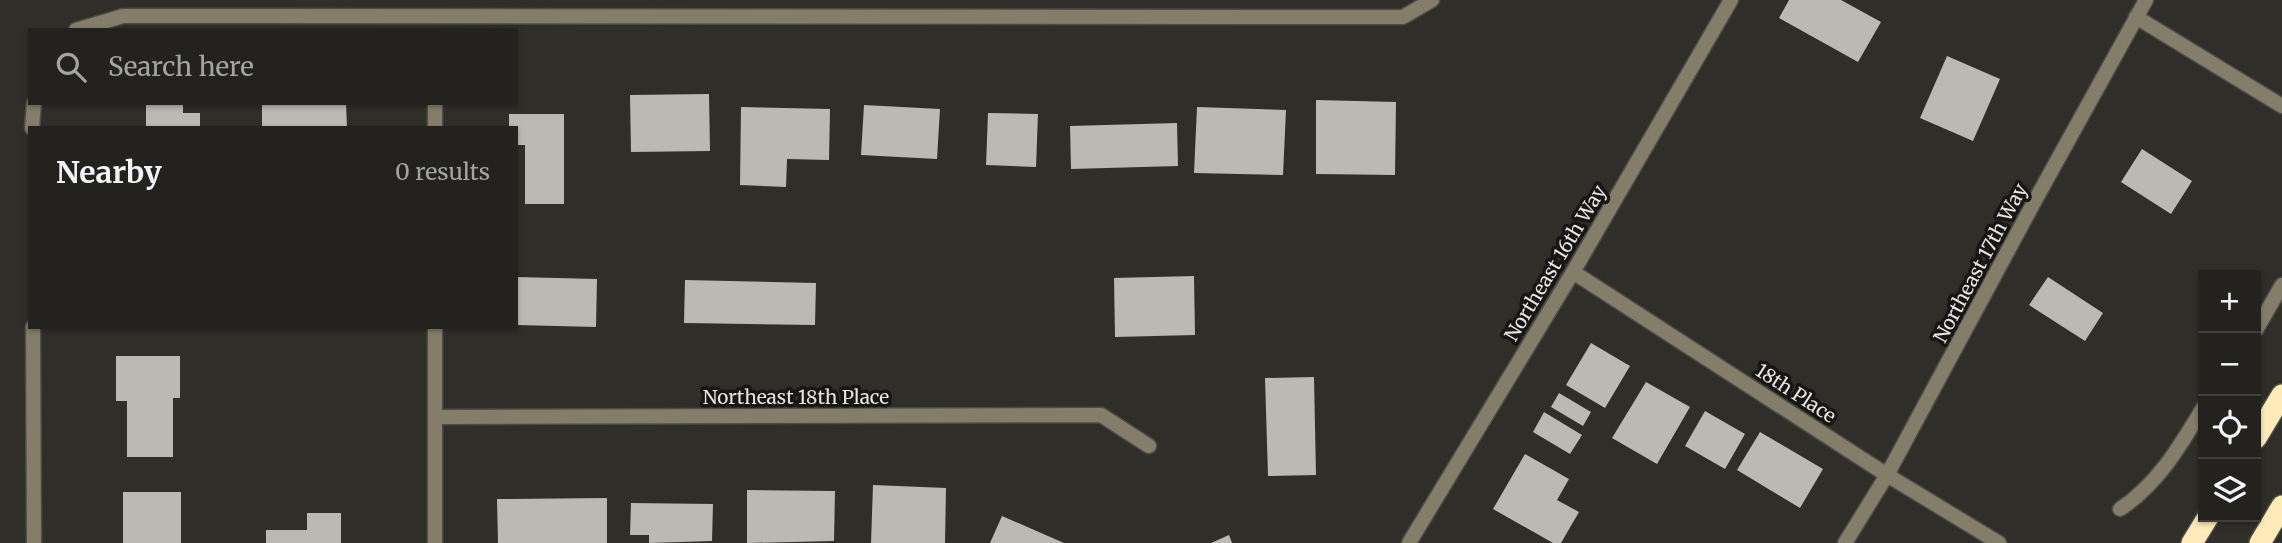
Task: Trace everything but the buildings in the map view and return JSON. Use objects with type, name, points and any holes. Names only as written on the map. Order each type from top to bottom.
[{"type":"highway","points":[[2261,430],[2282,395]]},
{"type":"highway","points":[[2260,543],[2282,506]]},
{"type":"highway","points":[[2192,543],[2205,522]]},
{"type":"street","points":[[83,28],[123,16],[436,23],[1403,17],[1433,0]]},
{"type":"street","name":"Northeast 16th Way","points":[[1409,543],[1573,272],[1731,0]]},
{"type":"street","name":"Northeast 17th Way","points":[[1845,543],[1887,475],[2146,0]]},
{"type":"street","points":[[2136,17],[2282,106]]},
{"type":"street","points":[[32,126],[34,105]]},
{"type":"street","points":[[435,105],[435,126]]},
{"type":"street","name":"18th Place","points":[[1573,272],[1887,475],[1999,543]]},
{"type":"street","points":[[2261,321],[2282,285]]},
{"type":"street","points":[[33,329],[34,543]]},
{"type":"street","points":[[435,329],[435,543]]},
{"type":"street","name":"Northeast 18th Place","points":[[435,416],[1101,415],[1149,446]]},
{"type":"street","points":[[2120,509],[2139,496],[2172,459],[2198,416]]}]
